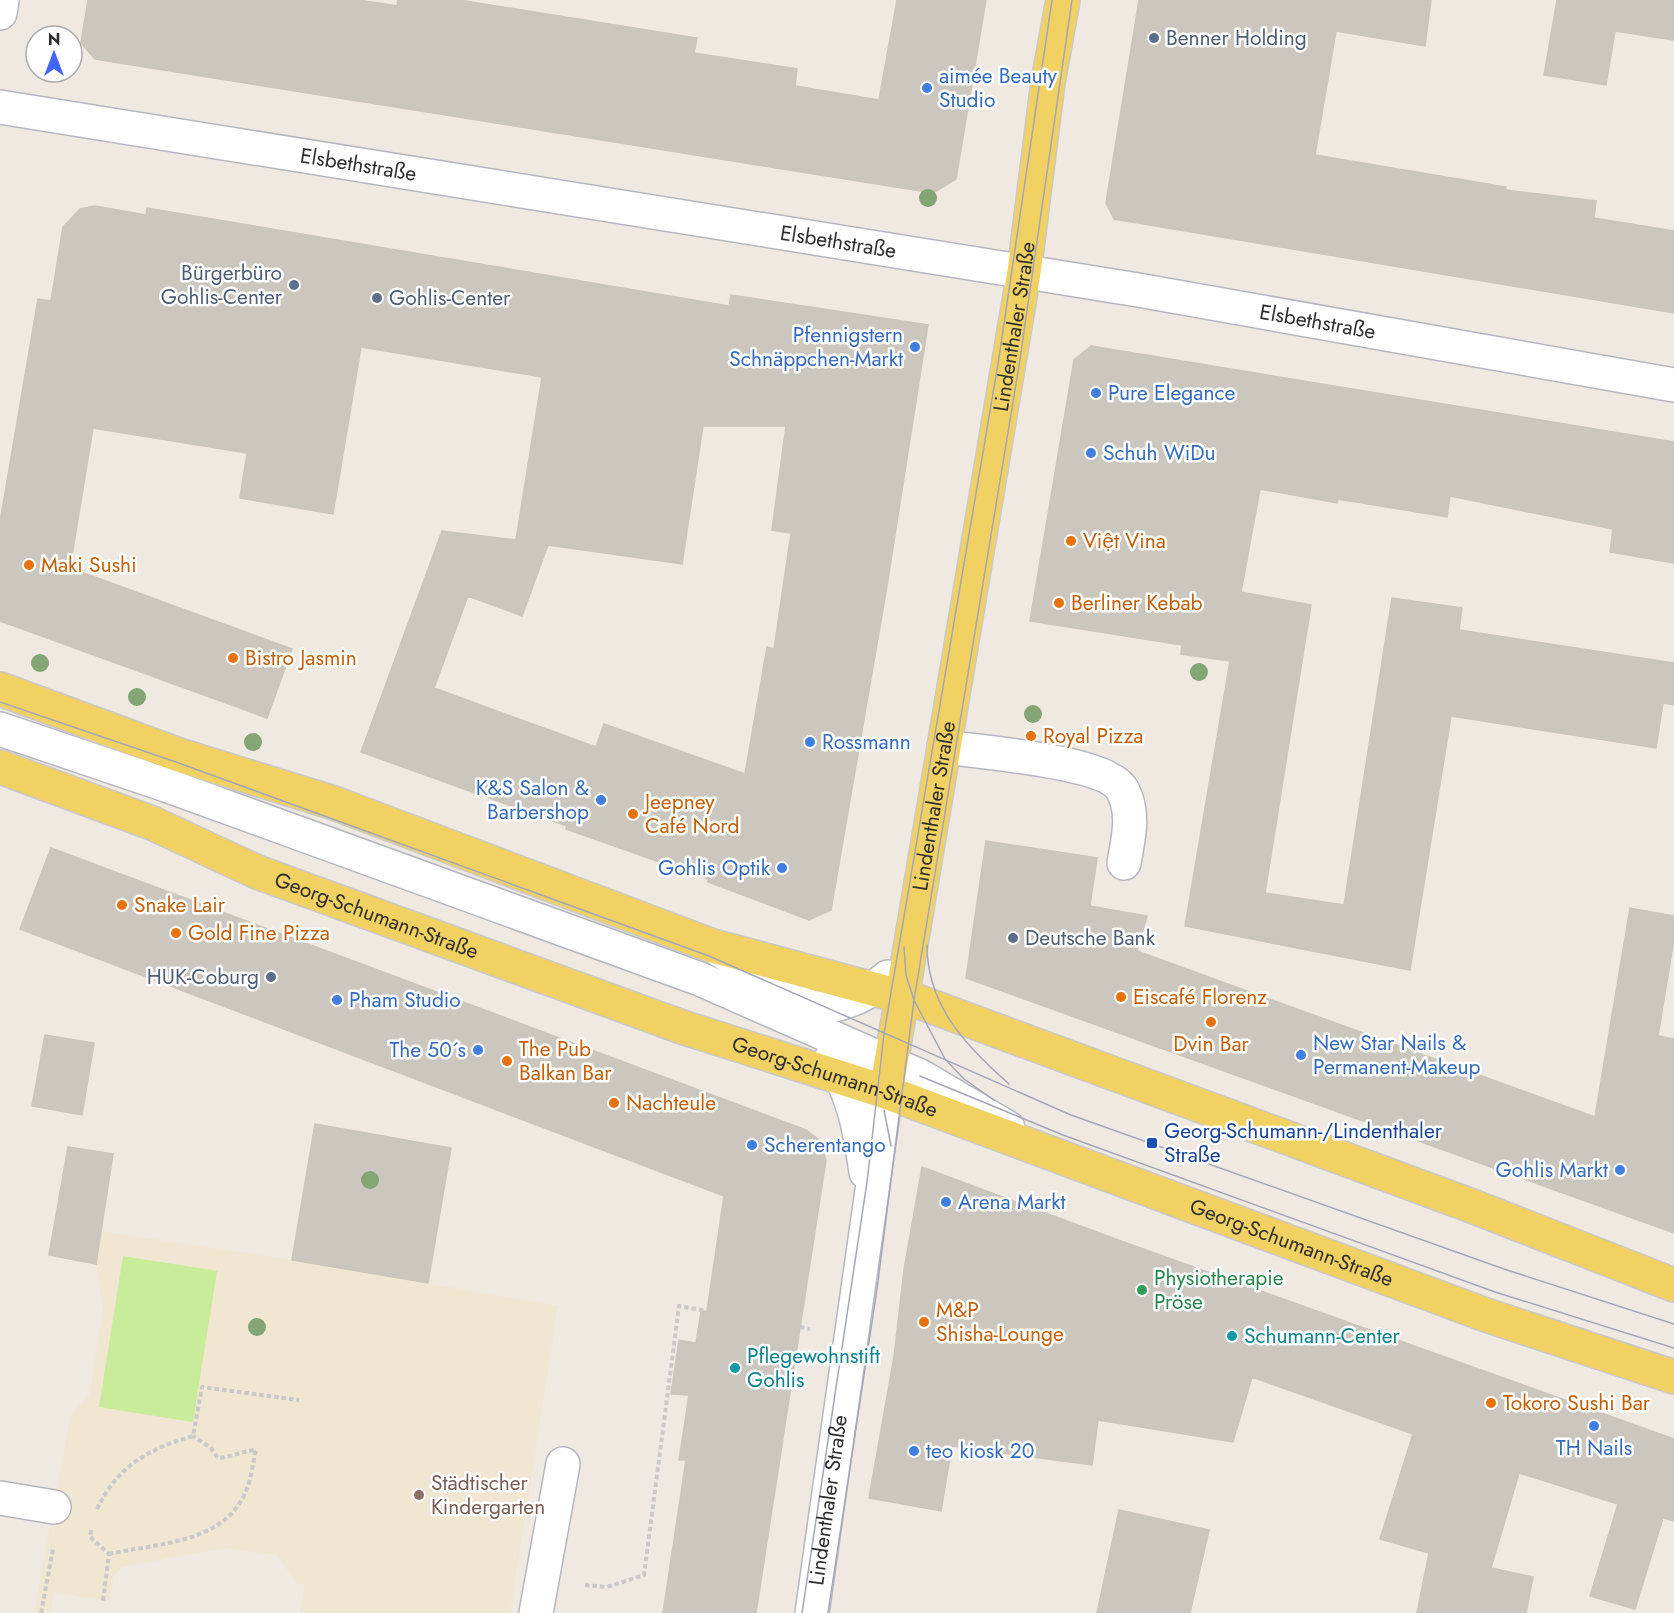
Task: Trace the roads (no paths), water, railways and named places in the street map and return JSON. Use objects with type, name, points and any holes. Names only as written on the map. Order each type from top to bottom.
[{"type":"main road","name":"Lindenthaler Straße","points":[[885,1089],[889,993],[913,928],[1024,272],[1048,82],[1063,0]]},
{"type":"main road","points":[[0,689],[179,755],[334,802],[713,946],[889,993],[1472,1206],[1674,1285]]},
{"type":"main road","name":"Georg-Schumann-Straße","points":[[0,767],[152,823],[268,876],[682,1027],[844,1079],[885,1089]]},
{"type":"main road","name":"Georg-Schumann-Straße","points":[[1056,1157],[1486,1315],[1674,1377]]},
{"type":"street","points":[[0,13],[2,0]]},
{"type":"street","name":"Elsbethstraße","points":[[0,107],[1024,272],[1674,385]]},
{"type":"street","points":[[0,729],[166,785],[635,954],[759,1004],[857,1048]]},
{"type":"street","points":[[944,747],[1081,766],[1104,776],[1122,789],[1129,807],[1130,825],[1124,864]]},
{"type":"street","points":[[713,946],[837,1027],[857,1048],[885,1089],[920,1076],[1056,1157]]},
{"type":"street","points":[[759,1004],[814,1010],[889,993]]},
{"type":"street","points":[[759,1004],[811,1040],[830,1058],[844,1079],[856,1110],[872,1206]]},
{"type":"street","name":"Lindenthaler Straße","points":[[812,1613],[872,1206],[885,1089]]},
{"type":"street","points":[[536,1613],[563,1464]]},
{"type":"street","points":[[0,1498],[57,1508]]},
{"type":"tram line","points":[[802,1613],[867,1182],[884,1034],[998,364],[1052,0]]},
{"type":"tram line","points":[[828,1613],[877,1289],[914,1000],[1019,366],[1072,0]]},
{"type":"tram line","points":[[0,702],[176,762],[709,956],[1071,1115],[1504,1269],[1674,1324]]},
{"type":"tram line","points":[[927,945],[934,987],[952,1023],[978,1055],[1009,1084]]},
{"type":"tram line","points":[[904,947],[906,975],[914,1000],[945,1059],[964,1079],[994,1100]]},
{"type":"tram line","points":[[920,1076],[1063,1135],[1495,1292],[1674,1348]]},
{"type":"tram line","points":[[884,1110],[891,1146]]},
{"type":"place","name":"Benner Holding","points":[[1154,38]]},
{"type":"place","name":"aimée Beauty Studio","points":[[927,88]]},
{"type":"place","name":"Bürgerbüro Gohlis-Center","points":[[294,285]]},
{"type":"place","name":"Gohlis-Center","points":[[377,298]]},
{"type":"place","name":"Pfennigstern Schnäppchen-Markt","points":[[915,347]]},
{"type":"place","name":"Pure Elegance","points":[[1096,393]]},
{"type":"place","name":"Schuh WiDu","points":[[1091,453]]},
{"type":"place","name":"Việt Vina","points":[[1071,541]]},
{"type":"place","name":"Maki Sushi","points":[[29,565]]},
{"type":"place","name":"Berliner Kebab","points":[[1059,603]]},
{"type":"place","name":"Bistro Jasmin","points":[[233,658]]},
{"type":"place","name":"Royal Pizza","points":[[1031,736]]},
{"type":"place","name":"Rossmann","points":[[810,742]]},
{"type":"place","name":"K&S Salon & Barbershop","points":[[601,800]]},
{"type":"place","name":"Jeepney Café Nord","points":[[633,814]]},
{"type":"place","name":"Gohlis Optik","points":[[782,868]]},
{"type":"place","name":"Snake Lair","points":[[122,905]]},
{"type":"place","name":"Gold Fine Pizza","points":[[176,933]]},
{"type":"place","name":"Deutsche Bank","points":[[1013,938]]},
{"type":"place","name":"HUK-Coburg","points":[[271,977]]},
{"type":"place","name":"Eiscafé Florenz","points":[[1121,997]]},
{"type":"place","name":"Pham Studio","points":[[337,1000]]},
{"type":"place","name":"Dvin Bar","points":[[1211,1022]]},
{"type":"place","name":"The 50´s","points":[[478,1050]]},
{"type":"place","name":"New Star Nails & Permanent-Makeup","points":[[1301,1055]]},
{"type":"place","name":"The Pub Balkan Bar","points":[[507,1061]]},
{"type":"place","name":"Nachteule","points":[[614,1103]]},
{"type":"place","name":"Georg-Schumann-/Lindenthaler Straße","points":[[1152,1143]]},
{"type":"place","name":"Scherentango","points":[[752,1145]]},
{"type":"place","name":"Gohlis Markt","points":[[1620,1170]]},
{"type":"place","name":"Arena Markt","points":[[946,1202]]},
{"type":"place","name":"Physiotherapie Pröse","points":[[1142,1290]]},
{"type":"place","name":"M&P Shisha-Lounge","points":[[924,1322]]},
{"type":"place","name":"Schumann-Center","points":[[1232,1336]]},
{"type":"place","name":"Pflegewohnstift Gohlis","points":[[735,1368]]},
{"type":"place","name":"Tokoro Sushi Bar","points":[[1491,1403]]},
{"type":"place","name":"TH Nails","points":[[1594,1426]]},
{"type":"place","name":"teo kiosk 20","points":[[914,1451]]},
{"type":"place","name":"Städtischer Kindergarten","points":[[419,1495]]}]
